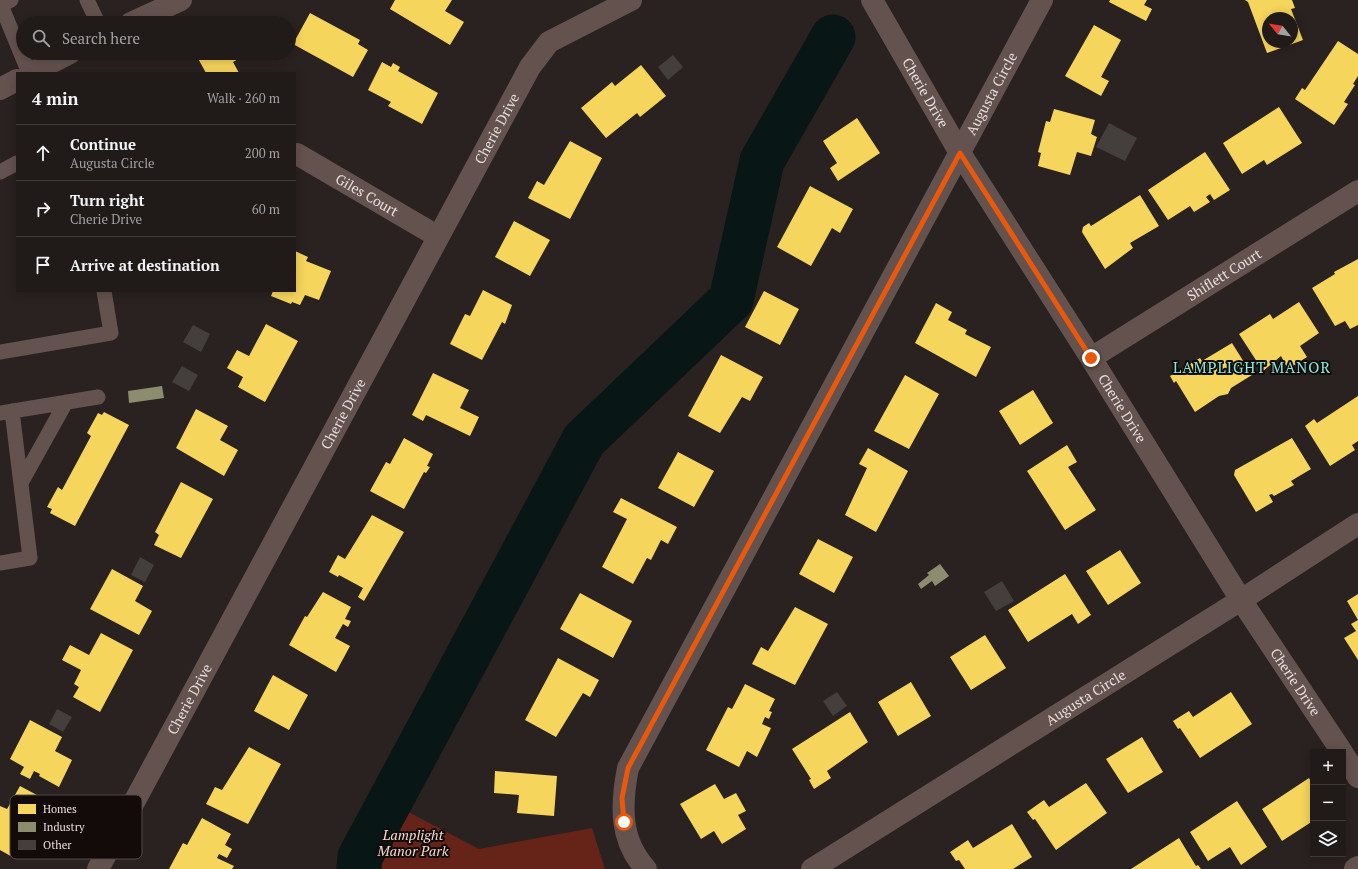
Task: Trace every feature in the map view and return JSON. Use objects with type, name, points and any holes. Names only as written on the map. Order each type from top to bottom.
[{"type":"street","points":[[146,16],[181,0]]},
{"type":"street","name":"Cherie Drive","points":[[138,795],[437,236],[530,66],[549,42],[631,0]]},
{"type":"street","name":"Cherie Drive","points":[[872,0],[960,153],[1091,358],[1241,600],[1339,749]]},
{"type":"street","name":"Augusta Circle","points":[[646,869],[630,842],[624,822],[622,798],[628,768],[1042,0]]},
{"type":"street","points":[[33,72],[60,62]]},
{"type":"street","points":[[0,89],[16,81]]},
{"type":"street","name":"Giles Court","points":[[297,154],[437,236]]},
{"type":"street","name":"Shiflett Court","points":[[1091,358],[1358,191]]},
{"type":"street","name":"Augusta Circle","points":[[812,869],[1241,600],[1358,524]]},
{"type":"street","name":"Cherie Drive","points":[[1346,759],[1358,776]]},
{"type":"street","name":"Cherie Drive","points":[[98,869],[103,859]]},
{"type":"lane","points":[[87,0],[95,16]]},
{"type":"lane","points":[[4,3],[16,35]]},
{"type":"lane","points":[[25,60],[30,72]]},
{"type":"lane","points":[[0,172],[16,164]]},
{"type":"lane","points":[[0,352],[111,332],[104,292]]},
{"type":"lane","points":[[0,563],[30,558],[22,481],[6,412],[98,397]]},
{"type":"lane","points":[[22,481],[66,402]]},
{"type":"green space","name":"Lamplight Manor Park","points":[[397,806],[479,849],[592,828],[605,869],[377,869]]},
{"type":"shaded area","points":[[360,857],[360,869],[338,869],[339,859]]},
{"type":"building: Homes","points":[[395,0],[452,0],[445,11],[464,22],[450,45],[390,9]]},
{"type":"building: Homes","points":[[1110,0],[1147,0],[1144,5],[1152,9],[1146,21],[1109,2]]},
{"type":"building: Homes","points":[[1245,0],[1292,0],[1295,8],[1291,9],[1292,12],[1262,12],[1262,40],[1248,2]]},
{"type":"building: Homes","points":[[310,13],[360,40],[358,44],[368,50],[353,77],[296,46],[296,39]]},
{"type":"building: Homes","points":[[1094,25],[1121,40],[1101,77],[1109,81],[1101,96],[1065,76]]},
{"type":"building: Homes","points":[[1298,27],[1303,40],[1298,42]]},
{"type":"building: Homes","points":[[1338,41],[1358,54],[1358,76],[1353,84],[1355,85],[1344,102],[1348,104],[1334,125],[1295,99],[1302,88],[1305,90]]},
{"type":"building: Homes","points":[[1265,48],[1281,48],[1267,53]]},
{"type":"building: Homes","points":[[199,60],[237,60],[233,62],[238,72],[205,72]]},
{"type":"building: Homes","points":[[382,62],[391,67],[393,63],[400,67],[398,71],[438,93],[422,124],[388,106],[391,102],[368,90]]},
{"type":"building: Homes","points":[[641,65],[666,96],[640,117],[637,113],[606,138],[581,108],[612,82],[615,86]]},
{"type":"building: Homes","points":[[1279,107],[1302,143],[1267,165],[1264,160],[1242,174],[1223,143]]},
{"type":"building: Homes","points":[[1054,109],[1095,120],[1091,134],[1097,137],[1091,156],[1077,152],[1070,175],[1038,166],[1041,153],[1038,152],[1046,121],[1050,122]]},
{"type":"building: Homes","points":[[857,118],[880,153],[838,181],[830,168],[837,163],[823,141]]},
{"type":"building: Homes","points":[[570,141],[602,158],[570,219],[528,198],[537,181],[544,185]]},
{"type":"building: Homes","points":[[1205,152],[1230,190],[1214,200],[1210,194],[1206,197],[1210,202],[1194,212],[1190,206],[1168,220],[1148,190]]},
{"type":"building: Homes","points":[[810,186],[853,209],[840,233],[832,228],[811,266],[777,247]]},
{"type":"building: Homes","points":[[1140,195],[1159,226],[1130,243],[1133,248],[1105,269],[1082,232],[1083,227],[1089,223],[1091,226]]},
{"type":"building: Homes","points":[[514,221],[550,240],[530,276],[495,257]]},
{"type":"building: Homes","points":[[296,251],[308,257],[306,261],[331,271],[319,300],[305,295],[300,305],[292,302],[291,304],[271,296],[273,292],[296,292]]},
{"type":"building: Homes","points":[[1358,259],[1358,325],[1350,329],[1345,321],[1335,326],[1312,288],[1335,274],[1334,272]]},
{"type":"building: Homes","points":[[483,290],[512,305],[505,324],[502,322],[482,360],[450,344],[465,314],[470,316]]},
{"type":"building: Homes","points":[[764,291],[799,309],[780,345],[745,327]]},
{"type":"building: Homes","points":[[1299,302],[1319,333],[1300,346],[1307,357],[1288,369],[1281,356],[1263,371],[1239,334],[1270,314],[1273,319]]},
{"type":"building: Homes","points":[[936,303],[952,312],[948,320],[967,330],[965,334],[991,347],[976,377],[915,343]]},
{"type":"building: Homes","points":[[266,324],[298,341],[265,402],[238,387],[243,377],[227,368],[237,350],[249,356]]},
{"type":"building: Homes","points":[[1232,343],[1252,375],[1231,388],[1228,394],[1219,396],[1195,412],[1176,381],[1174,383],[1170,376],[1200,358],[1202,361]]},
{"type":"building: Homes","points":[[721,355],[763,377],[750,401],[742,397],[720,433],[688,416]]},
{"type":"building: Homes","points":[[433,373],[469,390],[460,408],[479,417],[470,436],[426,415],[423,421],[412,415]]},
{"type":"building: Homes","points":[[905,375],[939,394],[909,449],[874,431]]},
{"type":"building: Homes","points":[[1033,390],[1053,423],[1020,445],[999,411]]},
{"type":"building: Homes","points":[[1358,396],[1358,441],[1352,445],[1355,450],[1330,466],[1305,426],[1314,419],[1317,423]]},
{"type":"building: Homes","points":[[196,409],[228,426],[220,440],[238,450],[224,476],[176,448]]},
{"type":"building: Homes","points":[[104,412],[129,425],[75,526],[50,513],[52,509],[47,507],[58,487],[62,490],[91,436],[87,433],[98,413],[102,415]]},
{"type":"building: Homes","points":[[404,438],[433,454],[427,466],[430,467],[426,473],[424,472],[404,509],[370,491],[386,462],[390,464]]},
{"type":"building: Homes","points":[[1292,438],[1311,469],[1291,481],[1294,485],[1274,496],[1272,494],[1269,495],[1273,502],[1256,512],[1234,475],[1235,470]]},
{"type":"building: Homes","points":[[1067,445],[1077,462],[1068,467],[1096,510],[1065,530],[1027,471]]},
{"type":"building: Homes","points":[[868,448],[908,471],[876,532],[845,515],[867,468],[859,464]]},
{"type":"building: Homes","points":[[678,452],[714,471],[694,507],[658,488]]},
{"type":"building: Homes","points":[[181,482],[213,499],[181,558],[154,545],[159,535],[155,532]]},
{"type":"building: Homes","points":[[621,498],[677,527],[668,544],[661,540],[651,560],[647,558],[633,584],[602,567],[627,519],[613,512]]},
{"type":"building: Homes","points":[[372,515],[404,532],[364,601],[358,597],[363,588],[339,575],[338,577],[329,572],[338,555],[345,559]]},
{"type":"building: Homes","points":[[818,539],[853,557],[834,593],[799,574]]},
{"type":"building: Homes","points":[[1120,550],[1141,583],[1108,605],[1086,571]]},
{"type":"building: Homes","points":[[112,569],[143,586],[135,601],[152,611],[139,635],[90,609]]},
{"type":"building: Homes","points":[[1065,574],[1091,615],[1078,624],[1072,614],[1028,642],[1008,610]]},
{"type":"building: Homes","points":[[323,592],[351,607],[345,619],[351,621],[348,627],[343,624],[335,638],[350,646],[336,672],[289,645],[305,616],[307,617]]},
{"type":"building: Homes","points":[[580,593],[632,621],[613,658],[560,629]]},
{"type":"building: Homes","points":[[1358,594],[1358,620],[1347,601]]},
{"type":"building: Homes","points":[[795,607],[828,624],[795,685],[752,664],[761,647],[768,651]]},
{"type":"building: Homes","points":[[1358,620],[1358,660],[1344,638],[1356,631],[1351,624]]},
{"type":"building: Homes","points":[[101,633],[133,650],[100,712],[73,697],[79,687],[74,684],[81,670],[62,660],[70,645],[89,655]]},
{"type":"building: Homes","points":[[985,635],[1006,668],[971,690],[950,657]]},
{"type":"building: Homes","points":[[558,658],[599,680],[590,697],[583,693],[556,737],[525,720]]},
{"type":"building: Homes","points":[[273,675],[308,695],[289,730],[254,711]]},
{"type":"building: Homes","points":[[911,682],[931,716],[898,736],[878,702]]},
{"type":"building: Homes","points":[[745,684],[775,699],[769,711],[772,712],[769,719],[765,717],[762,724],[771,728],[757,757],[747,751],[739,767],[706,750],[728,707],[732,709]]},
{"type":"building: Homes","points":[[1231,692],[1252,724],[1200,758],[1180,728],[1178,729],[1173,721],[1189,711],[1193,717]]},
{"type":"building: Homes","points":[[850,712],[868,742],[827,771],[831,778],[814,789],[809,780],[811,779],[792,749]]},
{"type":"building: Homes","points":[[30,720],[62,737],[55,751],[72,760],[59,787],[39,776],[40,774],[34,771],[30,779],[20,774],[24,767],[10,759]]},
{"type":"building: Homes","points":[[1142,737],[1163,772],[1128,793],[1106,759]]},
{"type":"building: Homes","points":[[249,747],[281,764],[248,824],[206,804],[215,787],[222,790]]},
{"type":"building: Homes","points":[[495,771],[557,776],[554,816],[517,813],[519,795],[494,793]]},
{"type":"building: Homes","points":[[1309,778],[1310,823],[1282,841],[1262,809]]},
{"type":"building: Homes","points":[[1086,783],[1107,813],[1056,850],[1035,819],[1033,820],[1027,812],[1044,800],[1049,807]]},
{"type":"building: Homes","points":[[715,784],[724,799],[736,793],[746,811],[738,815],[746,829],[722,844],[714,831],[701,839],[680,804]]},
{"type":"building: Homes","points":[[20,786],[37,795],[15,795]]},
{"type":"building: Homes","points":[[1237,801],[1267,847],[1241,865],[1230,847],[1208,861],[1190,832]]},
{"type":"building: Homes","points":[[10,804],[10,856],[0,850],[0,806],[7,809]]},
{"type":"building: Homes","points":[[202,818],[231,834],[225,845],[232,849],[227,858],[219,854],[217,858],[234,866],[232,869],[169,869],[183,843],[187,845]]},
{"type":"building: Homes","points":[[1012,824],[1032,857],[1013,869],[965,869],[959,860],[956,861],[950,852],[968,840],[973,848]]},
{"type":"building: Homes","points":[[1179,838],[1196,866],[1198,865],[1201,869],[1131,869]]},
{"type":"building: Industry","points":[[162,386],[164,398],[129,403],[128,391]]},
{"type":"building: Industry","points":[[940,564],[949,576],[935,586],[932,581],[921,589],[918,584],[929,575],[927,573]]},
{"type":"building: Other","points":[[673,55],[683,67],[668,80],[658,67]]},
{"type":"building: Other","points":[[1109,123],[1137,138],[1125,161],[1096,147]]},
{"type":"building: Other","points":[[193,325],[210,334],[201,352],[183,342]]},
{"type":"building: Other","points":[[182,366],[198,375],[189,391],[172,382]]},
{"type":"building: Other","points":[[140,557],[154,565],[145,582],[131,575]]},
{"type":"building: Other","points":[[1002,581],[1014,601],[996,611],[984,592]]},
{"type":"building: Other","points":[[837,692],[847,706],[833,716],[823,701]]},
{"type":"building: Other","points":[[57,709],[72,717],[63,732],[49,724]]},
{"type":"waterway","points":[[359,869],[360,857],[584,440],[731,300],[762,161],[833,37]]},
{"type":"district","name":"LAMPLIGHT MANOR","points":[[1252,368]]},
{"type":"route","points":[[624,822],[622,798],[628,768],[960,153],[1091,358]]}]
